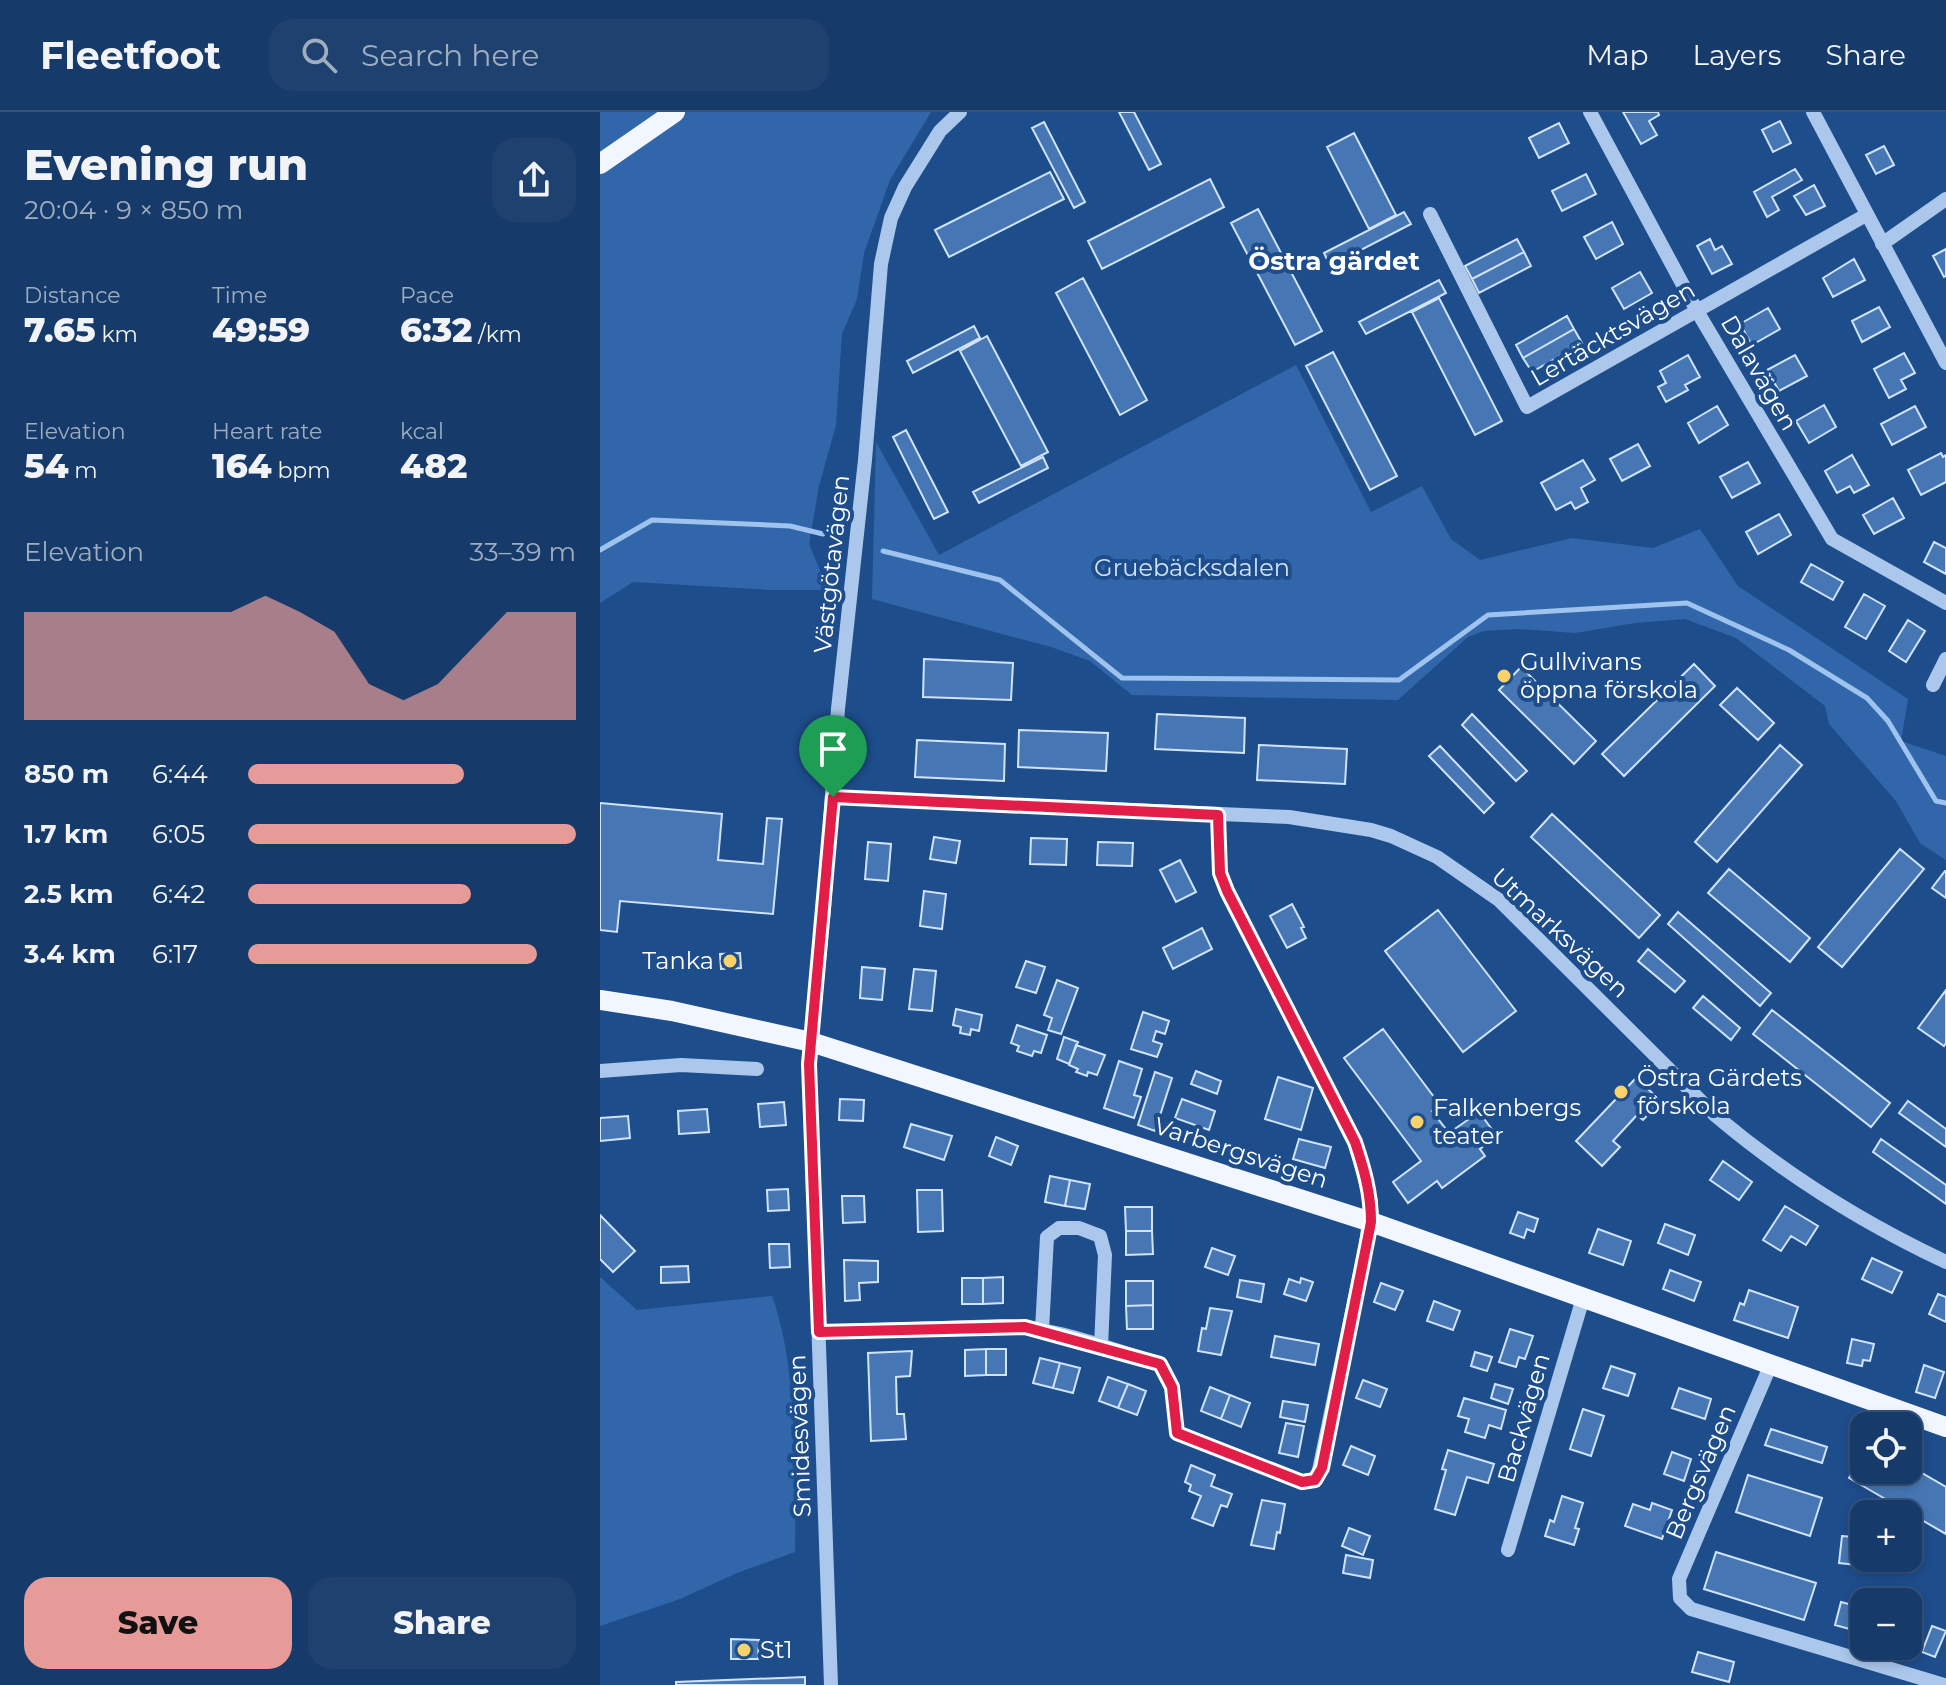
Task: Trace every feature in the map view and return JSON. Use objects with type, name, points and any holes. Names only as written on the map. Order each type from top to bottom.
[{"type":"main road","points":[[600,164],[675,112]]},
{"type":"main road","name":"Varbergsvägen","points":[[600,1000],[672,1011],[811,1042],[1371,1222],[1946,1427]]},
{"type":"street","name":"Västgötavägen","points":[[811,1042],[838,709],[865,460],[881,264],[891,218],[905,187],[940,131],[960,112]]},
{"type":"street","name":"Dalavägen","points":[[1590,112],[1697,311],[1832,539],[1946,603]]},
{"type":"street","points":[[1813,112],[1946,363]]},
{"type":"street","points":[[1882,244],[1946,199]]},
{"type":"street","name":"Lertäcktsvägen","points":[[1430,214],[1527,407],[1866,215]]},
{"type":"street","points":[[1933,685],[1946,659]]},
{"type":"street","name":"Utmarksvägen","points":[[833,797],[1289,817],[1391,836],[1450,864],[1499,900],[1716,1116],[1750,1144],[1810,1187],[1867,1222],[1946,1262]]},
{"type":"street","points":[[819,1332],[1003,1326],[1042,1330],[1160,1364],[1172,1387],[1177,1433],[1302,1482],[1315,1480],[1322,1468],[1371,1222],[1371,1202],[1355,1142],[1227,891],[1220,873],[1218,815]]},
{"type":"street","name":"Smidesvägen","points":[[811,1042],[809,1079],[831,1685]]},
{"type":"street","points":[[600,1071],[681,1065],[757,1069]]},
{"type":"street","points":[[1042,1330],[1047,1237],[1059,1228],[1093,1231],[1100,1236],[1105,1255],[1101,1347]]},
{"type":"street","name":"Backvägen","points":[[1508,1550],[1583,1298]]},
{"type":"street","name":"Bergsvägen","points":[[1771,1364],[1679,1579],[1680,1598],[1691,1609],[1944,1685]]},
{"type":"green space","points":[[600,112],[931,112],[890,180],[864,253],[857,299],[842,334],[836,425],[819,486],[809,544],[828,590],[633,582],[600,603]]},
{"type":"green space","name":"Gruebäcksdalen","points":[[1296,365],[1371,512],[1422,486],[1451,539],[1480,560],[1572,538],[1653,548],[1700,529],[1738,586],[1908,699],[1901,741],[1946,756],[1946,860],[1920,843],[1896,801],[1829,724],[1825,706],[1736,638],[1685,619],[1575,633],[1519,629],[1484,631],[1468,637],[1398,700],[1132,695],[1090,661],[1051,647],[872,599],[876,442],[939,555]]},
{"type":"green space","points":[[600,1277],[637,1310],[772,1296],[787,1355],[791,1388],[795,1552],[737,1573],[680,1599],[600,1626]]},
{"type":"building","points":[[1119,112],[1134,112],[1161,164],[1149,170]]},
{"type":"building","points":[[1623,112],[1658,112],[1659,115],[1649,121],[1657,135],[1641,144]]},
{"type":"building","points":[[1780,121],[1791,143],[1773,152],[1762,130]]},
{"type":"building","points":[[1044,122],[1085,202],[1074,208],[1032,128]]},
{"type":"building","points":[[1559,123],[1569,143],[1539,158],[1529,138]]},
{"type":"building","points":[[1354,133],[1396,215],[1369,229],[1327,147]]},
{"type":"building","points":[[1884,146],[1894,165],[1876,174],[1866,155]]},
{"type":"building","points":[[1795,169],[1802,180],[1772,197],[1779,210],[1767,217],[1754,192]]},
{"type":"building","points":[[1050,172],[1064,199],[949,257],[935,230]]},
{"type":"building","points":[[1586,174],[1596,194],[1562,211],[1552,191]]},
{"type":"building","points":[[1210,179],[1224,207],[1102,269],[1088,241]]},
{"type":"building","points":[[1814,185],[1825,206],[1806,215],[1794,196]]},
{"type":"building","points":[[1258,209],[1322,331],[1295,345],[1231,223]]},
{"type":"building","points":[[1404,212],[1411,224],[1330,266],[1324,253]]},
{"type":"building","points":[[1612,222],[1623,244],[1596,259],[1584,237]]},
{"type":"building","points":[[1517,239],[1524,252],[1472,279],[1465,266]]},
{"type":"building","points":[[1710,239],[1715,250],[1722,246],[1732,264],[1712,274],[1697,246]]},
{"type":"building","points":[[1946,249],[1946,276],[1944,277],[1933,256]]},
{"type":"building","points":[[1524,252],[1531,266],[1479,293],[1472,279]]},
{"type":"building","points":[[1854,259],[1865,280],[1833,297],[1823,278]]},
{"type":"building","points":[[1640,272],[1652,293],[1624,309],[1612,288]]},
{"type":"building","points":[[1083,278],[1147,400],[1120,415],[1056,293]]},
{"type":"building","points":[[1439,280],[1446,293],[1366,334],[1359,322]]},
{"type":"building","points":[[1439,298],[1502,421],[1475,435],[1412,312]]},
{"type":"building","points":[[1879,307],[1890,327],[1862,342],[1852,321]]},
{"type":"building","points":[[1768,308],[1780,329],[1752,345],[1740,324]]},
{"type":"building","points":[[1567,316],[1574,329],[1523,358],[1516,345]]},
{"type":"building","points":[[974,326],[980,338],[913,373],[907,361]]},
{"type":"building","points":[[1574,329],[1582,343],[1532,372],[1523,358]]},
{"type":"building","points":[[987,336],[1048,452],[1021,466],[960,351]]},
{"type":"building","points":[[1333,352],[1397,476],[1370,490],[1306,366]]},
{"type":"building","points":[[1904,353],[1915,373],[1901,380],[1906,389],[1889,398],[1874,369]]},
{"type":"building","points":[[1688,355],[1700,377],[1685,385],[1688,390],[1666,402],[1658,387],[1666,383],[1660,371]]},
{"type":"building","points":[[1795,355],[1807,376],[1779,391],[1767,370]]},
{"type":"building","points":[[1824,405],[1836,427],[1809,443],[1796,421]]},
{"type":"building","points":[[1717,406],[1728,425],[1699,443],[1688,423]]},
{"type":"building","points":[[1915,406],[1926,427],[1892,445],[1881,424]]},
{"type":"building","points":[[906,430],[948,512],[934,519],[893,437]]},
{"type":"building","points":[[1638,444],[1650,466],[1622,481],[1610,459]]},
{"type":"building","points":[[1941,453],[1943,457],[1946,455],[1946,482],[1921,495],[1908,470]]},
{"type":"building","points":[[1852,455],[1869,485],[1854,493],[1850,486],[1837,493],[1825,471]]},
{"type":"building","points":[[1043,457],[1048,468],[979,503],[973,492]]},
{"type":"building","points":[[1583,460],[1595,480],[1581,488],[1588,502],[1575,509],[1571,502],[1556,510],[1541,483]]},
{"type":"building","points":[[1748,462],[1760,483],[1732,498],[1720,477]]},
{"type":"building","points":[[1893,498],[1904,518],[1874,534],[1863,515]]},
{"type":"building","points":[[1779,514],[1791,535],[1758,554],[1746,532]]},
{"type":"building","points":[[1934,542],[1946,548],[1946,574],[1924,562]]},
{"type":"building","points":[[1811,564],[1843,582],[1833,600],[1801,582]]},
{"type":"building","points":[[1864,594],[1885,606],[1866,639],[1845,627]]},
{"type":"building","points":[[1908,620],[1925,631],[1906,662],[1889,651]]},
{"type":"building","points":[[924,659],[1013,663],[1011,700],[923,697]]},
{"type":"building","points":[[1694,664],[1715,686],[1624,776],[1602,754]]},
{"type":"building","points":[[1521,667],[1596,741],[1574,764],[1499,690]]},
{"type":"building","points":[[1737,688],[1774,723],[1758,740],[1720,705]]},
{"type":"building","points":[[1157,714],[1245,718],[1244,753],[1155,749]]},
{"type":"building","points":[[1472,714],[1527,771],[1516,781],[1462,725]]},
{"type":"building","points":[[1019,730],[1108,733],[1106,771],[1018,767]]},
{"type":"building","points":[[917,740],[1005,744],[1004,781],[915,777]]},
{"type":"building","points":[[1259,745],[1347,749],[1345,784],[1257,780]]},
{"type":"building","points":[[1780,745],[1802,765],[1717,862],[1695,842]]},
{"type":"building","points":[[1440,746],[1494,803],[1484,813],[1429,756]]},
{"type":"building","points":[[600,803],[722,814],[718,860],[763,864],[767,818],[782,819],[773,914],[620,901],[617,932],[600,930]]},
{"type":"building","points":[[1552,814],[1660,915],[1639,938],[1531,837]]},
{"type":"building","points":[[934,837],[960,841],[956,863],[930,859]]},
{"type":"building","points":[[1031,838],[1067,839],[1066,865],[1030,864]]},
{"type":"building","points":[[868,842],[891,844],[888,881],[865,879]]},
{"type":"building","points":[[1098,842],[1133,843],[1132,866],[1097,865]]},
{"type":"building","points":[[1900,849],[1924,869],[1842,967],[1818,947]]},
{"type":"building","points":[[1180,860],[1196,892],[1176,902],[1160,870]]},
{"type":"building","points":[[1729,869],[1810,938],[1790,962],[1708,893]]},
{"type":"building","points":[[1946,871],[1946,898],[1932,888]]},
{"type":"building","points":[[924,891],[946,894],[942,929],[920,926]]},
{"type":"building","points":[[1292,904],[1306,938],[1287,948],[1270,916]]},
{"type":"building","points":[[1438,910],[1516,1011],[1463,1052],[1385,951]]},
{"type":"building","points":[[1678,912],[1771,993],[1760,1006],[1668,924]]},
{"type":"building","points":[[1202,928],[1212,949],[1173,969],[1163,948]]},
{"type":"building","points":[[1648,949],[1685,981],[1675,992],[1638,961]]},
{"type":"building","points":[[740,953],[741,968],[721,969],[720,954]]},
{"type":"building","points":[[1026,961],[1045,967],[1036,993],[1016,987]]},
{"type":"building","points":[[862,967],[885,969],[882,1000],[860,998]]},
{"type":"building","points":[[914,969],[936,971],[932,1011],[909,1009]]},
{"type":"building","points":[[1057,980],[1078,988],[1061,1034],[1048,1030],[1052,1018],[1044,1015]]},
{"type":"building","points":[[1946,990],[1946,1043],[1944,1046],[1918,1028]]},
{"type":"building","points":[[1703,996],[1740,1028],[1731,1040],[1693,1008]]},
{"type":"building","points":[[956,1009],[982,1015],[979,1031],[971,1029],[970,1035],[960,1033],[961,1027],[953,1025]]},
{"type":"building","points":[[1772,1010],[1890,1103],[1871,1127],[1753,1034]]},
{"type":"building","points":[[1143,1012],[1169,1021],[1165,1034],[1156,1031],[1153,1041],[1162,1044],[1157,1057],[1131,1049]]},
{"type":"building","points":[[1017,1025],[1047,1035],[1041,1053],[1034,1051],[1032,1056],[1017,1051],[1019,1046],[1011,1043]]},
{"type":"building","name":"Falkenbergs teater","points":[[1383,1029],[1440,1105],[1432,1111],[1449,1133],[1479,1112],[1497,1136],[1480,1149],[1485,1156],[1442,1188],[1437,1181],[1408,1203],[1393,1182],[1421,1161],[1344,1058]]},
{"type":"building","points":[[1064,1037],[1078,1042],[1069,1064],[1057,1059]]},
{"type":"building","points":[[1076,1045],[1105,1055],[1097,1075],[1088,1072],[1087,1076],[1069,1065]]},
{"type":"building","points":[[1119,1061],[1142,1069],[1134,1095],[1141,1097],[1134,1118],[1104,1108]]},
{"type":"building","points":[[1196,1071],[1221,1081],[1217,1094],[1191,1084]]},
{"type":"building","points":[[1155,1072],[1172,1078],[1155,1131],[1138,1125]]},
{"type":"building","points":[[1278,1077],[1313,1088],[1301,1130],[1265,1119]]},
{"type":"building","points":[[1636,1078],[1661,1101],[1643,1120],[1637,1115],[1613,1141],[1620,1147],[1602,1166],[1576,1141]]},
{"type":"building","points":[[840,1099],[864,1100],[863,1121],[839,1120]]},
{"type":"building","points":[[1182,1099],[1215,1111],[1209,1130],[1175,1118]]},
{"type":"building","points":[[1908,1101],[1946,1129],[1946,1147],[1899,1113]]},
{"type":"building","points":[[784,1102],[786,1125],[760,1127],[758,1104]]},
{"type":"building","points":[[707,1109],[709,1132],[679,1134],[678,1111]]},
{"type":"building","points":[[628,1116],[630,1138],[600,1141],[600,1118]]},
{"type":"building","points":[[911,1124],[952,1136],[944,1160],[904,1147]]},
{"type":"building","points":[[996,1137],[1018,1146],[1011,1165],[989,1156]]},
{"type":"building","points":[[1299,1139],[1331,1147],[1325,1168],[1293,1159]]},
{"type":"building","points":[[1881,1139],[1946,1185],[1946,1204],[1873,1152]]},
{"type":"building","points":[[1723,1161],[1752,1182],[1739,1200],[1710,1180]]},
{"type":"building","points":[[1050,1176],[1070,1180],[1065,1206],[1045,1202]]},
{"type":"building","points":[[1070,1180],[1090,1184],[1085,1209],[1065,1206]]},
{"type":"building","points":[[788,1189],[789,1210],[768,1211],[767,1190]]},
{"type":"building","points":[[917,1190],[942,1190],[943,1231],[918,1232]]},
{"type":"building","points":[[842,1196],[864,1196],[865,1222],[843,1223]]},
{"type":"building","points":[[1785,1206],[1818,1226],[1806,1245],[1791,1236],[1781,1251],[1763,1240]]},
{"type":"building","points":[[1125,1207],[1152,1207],[1152,1231],[1126,1231]]},
{"type":"building","points":[[1518,1212],[1538,1219],[1534,1232],[1527,1229],[1524,1238],[1510,1233]]},
{"type":"building","points":[[600,1215],[635,1251],[613,1272],[600,1259]]},
{"type":"building","points":[[1665,1224],[1695,1235],[1688,1255],[1658,1243]]},
{"type":"building","points":[[1598,1229],[1631,1241],[1623,1265],[1589,1253]]},
{"type":"building","points":[[1126,1231],[1152,1231],[1153,1254],[1126,1255]]},
{"type":"building","points":[[769,1244],[789,1244],[790,1267],[770,1268]]},
{"type":"building","points":[[1212,1248],[1235,1256],[1228,1275],[1205,1267]]},
{"type":"building","points":[[1872,1258],[1902,1272],[1892,1293],[1862,1279]]},
{"type":"building","points":[[844,1260],[878,1261],[878,1282],[859,1283],[860,1300],[845,1301]]},
{"type":"building","points":[[688,1266],[689,1282],[661,1283],[661,1267]]},
{"type":"building","points":[[1670,1270],[1701,1282],[1694,1301],[1663,1289]]},
{"type":"building","points":[[1003,1277],[1003,1303],[983,1304],[983,1278]]},
{"type":"building","points":[[962,1278],[983,1278],[983,1304],[962,1304]]},
{"type":"building","points":[[1301,1278],[1313,1282],[1306,1301],[1284,1294],[1289,1279],[1300,1283]]},
{"type":"building","points":[[1240,1280],[1264,1284],[1261,1302],[1237,1297]]},
{"type":"building","points":[[1126,1281],[1153,1281],[1153,1305],[1126,1306]]},
{"type":"building","points":[[1381,1283],[1403,1291],[1395,1310],[1374,1302]]},
{"type":"building","points":[[1749,1290],[1798,1307],[1788,1338],[1734,1320]]},
{"type":"building","points":[[1938,1294],[1946,1297],[1946,1322],[1929,1314]]},
{"type":"building","points":[[1434,1301],[1460,1311],[1453,1330],[1427,1321]]},
{"type":"building","points":[[1153,1305],[1153,1329],[1127,1329],[1126,1306]]},
{"type":"building","points":[[1210,1308],[1232,1311],[1221,1355],[1198,1351]]},
{"type":"building","points":[[1510,1329],[1533,1336],[1525,1359],[1519,1357],[1516,1367],[1499,1362]]},
{"type":"building","points":[[1275,1336],[1319,1344],[1315,1365],[1271,1357]]},
{"type":"building","points":[[1852,1339],[1874,1344],[1870,1361],[1863,1360],[1862,1366],[1847,1363]]},
{"type":"building","points":[[986,1349],[986,1375],[965,1376],[965,1350]]},
{"type":"building","points":[[986,1349],[1006,1349],[1006,1375],[986,1375]]},
{"type":"building","points":[[912,1351],[910,1376],[896,1377],[897,1414],[904,1414],[906,1439],[871,1441],[868,1353]]},
{"type":"building","points":[[1475,1352],[1492,1357],[1487,1371],[1471,1366]]},
{"type":"building","points":[[1040,1358],[1060,1363],[1053,1388],[1033,1383]]},
{"type":"building","points":[[1060,1363],[1080,1368],[1073,1393],[1053,1388]]},
{"type":"building","points":[[1924,1365],[1944,1372],[1935,1398],[1916,1392]]},
{"type":"building","points":[[1611,1366],[1635,1374],[1628,1396],[1603,1388]]},
{"type":"building","points":[[1108,1377],[1128,1384],[1118,1408],[1099,1401]]},
{"type":"building","points":[[1363,1380],[1387,1389],[1380,1407],[1356,1398]]},
{"type":"building","points":[[1128,1384],[1146,1391],[1137,1415],[1118,1408]]},
{"type":"building","points":[[1495,1384],[1513,1389],[1508,1404],[1491,1398]]},
{"type":"building","points":[[1210,1387],[1230,1395],[1221,1419],[1201,1411]]},
{"type":"building","points":[[1679,1388],[1711,1399],[1705,1419],[1672,1408]]},
{"type":"building","points":[[1230,1395],[1250,1403],[1241,1427],[1221,1419]]},
{"type":"building","points":[[1464,1398],[1506,1410],[1501,1429],[1489,1425],[1485,1438],[1465,1432],[1469,1419],[1458,1416]]},
{"type":"building","points":[[1283,1401],[1308,1405],[1305,1422],[1280,1417]]},
{"type":"building","points":[[1583,1409],[1604,1416],[1591,1456],[1570,1449]]},
{"type":"building","points":[[1286,1423],[1304,1426],[1298,1457],[1279,1453]]},
{"type":"building","points":[[1771,1429],[1827,1447],[1822,1463],[1765,1445]]},
{"type":"building","points":[[1351,1446],[1375,1456],[1368,1475],[1343,1465]]},
{"type":"building","points":[[1448,1450],[1494,1464],[1488,1483],[1467,1477],[1455,1515],[1435,1509]]},
{"type":"building","points":[[1672,1452],[1691,1459],[1684,1481],[1664,1474]]},
{"type":"building","points":[[1191,1465],[1215,1475],[1211,1486],[1232,1494],[1227,1507],[1221,1505],[1213,1526],[1192,1518],[1201,1496],[1189,1491],[1191,1485],[1185,1482]]},
{"type":"building","points":[[1922,1473],[1946,1487],[1946,1534],[1922,1520],[1922,1500],[1887,1500],[1859,1484],[1922,1484]]},
{"type":"building","points":[[1748,1475],[1822,1498],[1810,1536],[1736,1512]]},
{"type":"building","points":[[1562,1496],[1583,1503],[1575,1528],[1579,1529],[1574,1545],[1545,1536],[1550,1520],[1554,1522]]},
{"type":"building","points":[[1262,1500],[1285,1504],[1274,1549],[1251,1545]]},
{"type":"building","points":[[1652,1503],[1672,1510],[1662,1539],[1625,1526],[1633,1504],[1650,1510]]},
{"type":"building","points":[[1349,1528],[1370,1536],[1363,1555],[1342,1546]]},
{"type":"building","points":[[1842,1536],[1850,1537],[1850,1564],[1839,1563]]},
{"type":"building","points":[[1716,1552],[1816,1583],[1804,1620],[1704,1589]]},
{"type":"building","points":[[1346,1555],[1373,1560],[1370,1578],[1343,1573]]},
{"type":"building","points":[[1841,1602],[1850,1604],[1850,1629],[1835,1625]]},
{"type":"building","points":[[1932,1626],[1946,1631],[1935,1657],[1922,1652]]},
{"type":"building","points":[[731,1639],[759,1640],[758,1659],[731,1659]]},
{"type":"building","points":[[1698,1652],[1734,1662],[1729,1682],[1692,1672]]},
{"type":"building","points":[[805,1677],[805,1685],[676,1685],[676,1682]]},
{"type":"waterway","points":[[600,550],[652,520],[790,526],[823,534]]},
{"type":"waterway","points":[[883,551],[1000,580],[1122,678],[1399,680],[1488,615],[1687,603],[1789,650],[1867,698],[1888,721],[1936,801],[1946,803]]},
{"type":"place","name":"Gullvivans öppna förskola","points":[[1504,676]]},
{"type":"place","name":"Tanka","points":[[730,961]]},
{"type":"place","name":"Östra Gärdets förskola","points":[[1621,1092]]},
{"type":"place","name":"Falkenbergs teater","points":[[1417,1122]]},
{"type":"place","name":"St1","points":[[744,1650]]},
{"type":"district","name":"Östra gärdet","points":[[1334,261]]},
{"type":"route","points":[[833,797],[1218,815],[1220,873],[1227,891],[1355,1142],[1371,1202],[1371,1222],[1322,1468],[1315,1480],[1302,1482],[1177,1433],[1172,1387],[1160,1364],[1025,1327],[819,1332],[809,1064],[833,797]]}]
